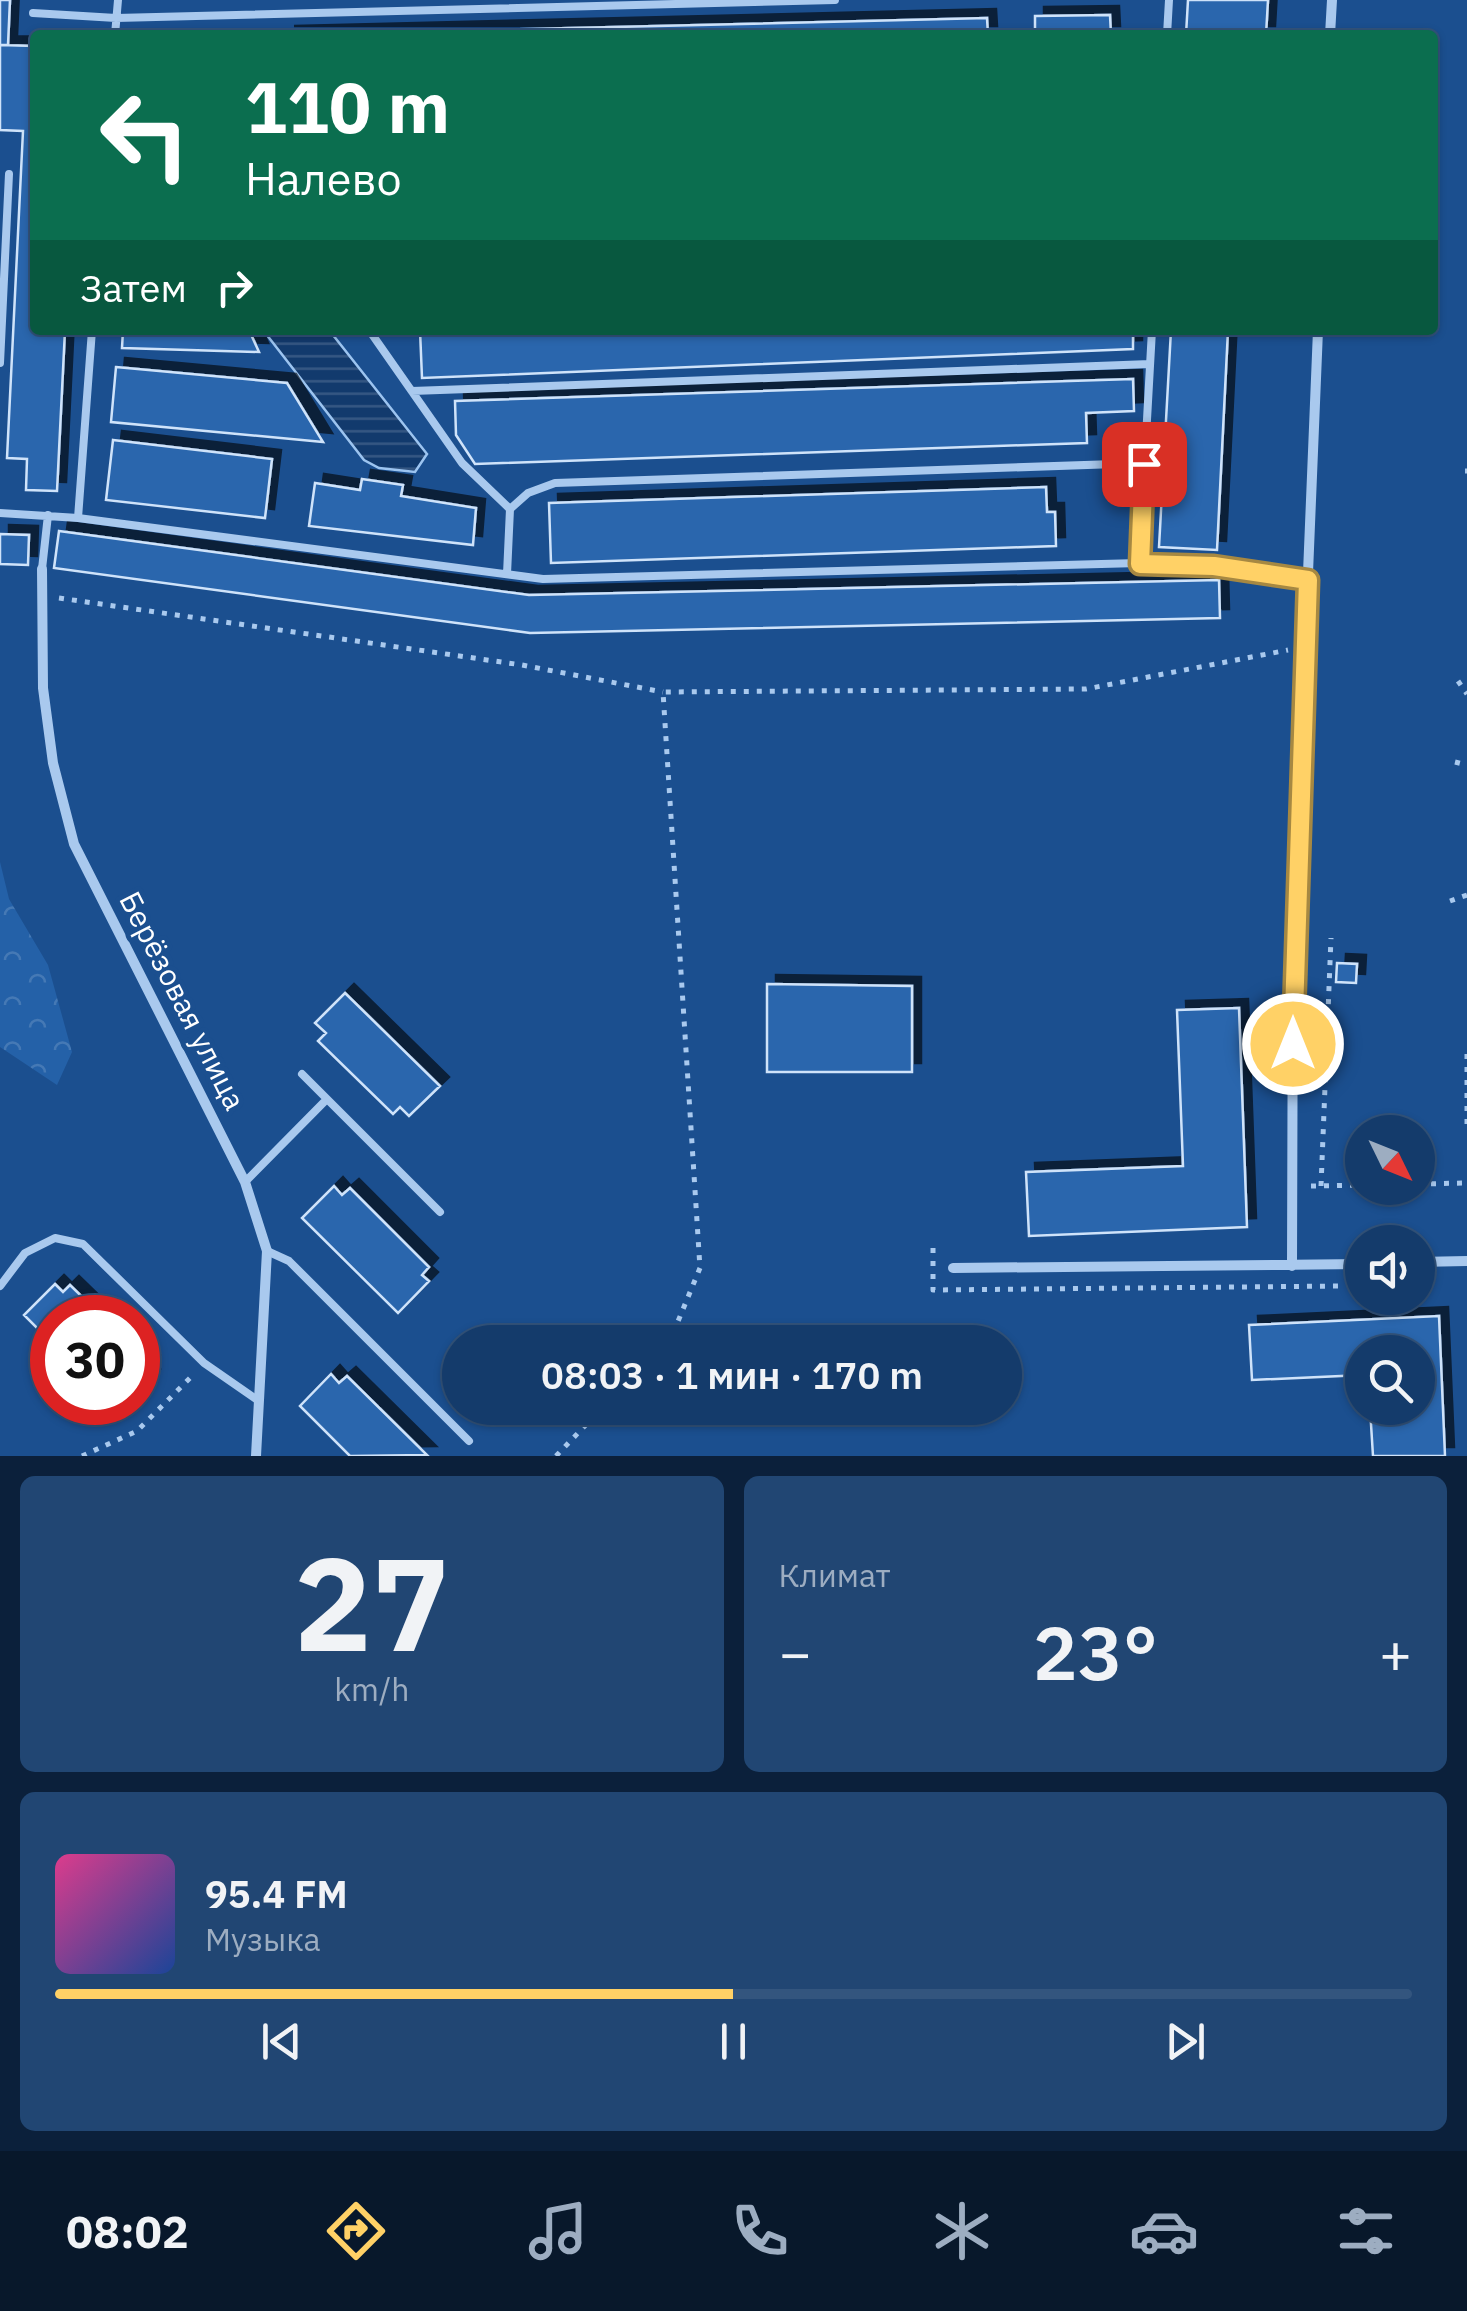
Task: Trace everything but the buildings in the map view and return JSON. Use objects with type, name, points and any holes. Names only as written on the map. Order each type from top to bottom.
[{"type":"street","points":[[1330,30],[1332,0]]},
{"type":"street","points":[[1292,1266],[1293,937],[1318,335]]},
{"type":"street","name":"Берёзовая улица","points":[[42,568],[43,688],[53,763],[74,844],[245,1182],[267,1251],[267,1319],[256,1399],[256,1456]]},
{"type":"street","points":[[1435,1262],[1467,1261]]},
{"type":"street","points":[[953,1268],[1345,1264]]},
{"type":"lane","points":[[115,30],[118,0]]},
{"type":"lane","points":[[32,13],[116,18],[834,0]]},
{"type":"lane","points":[[1167,30],[1169,0]]},
{"type":"lane","points":[[0,363],[9,174]]},
{"type":"lane","points":[[78,518],[92,335]]},
{"type":"lane","points":[[373,335],[462,463],[510,510]]},
{"type":"lane","points":[[1140,564],[1152,335]]},
{"type":"lane","points":[[412,391],[1150,364]]},
{"type":"lane","points":[[507,574],[510,510],[528,493],[555,483],[1144,464]]},
{"type":"lane","points":[[0,513],[78,518],[544,579],[1140,564],[1214,566],[1308,580]]},
{"type":"lane","points":[[42,568],[48,515]]},
{"type":"lane","points":[[302,1074],[440,1212]]},
{"type":"lane","points":[[245,1182],[327,1099]]},
{"type":"lane","points":[[0,1286],[25,1254],[54,1238],[82,1244],[204,1363],[256,1399]]},
{"type":"lane","points":[[267,1251],[289,1262],[469,1440]]},
{"type":"path","points":[[42,595],[503,662],[664,692],[1086,690],[1306,646]]},
{"type":"path","points":[[1458,681],[1467,694]]},
{"type":"path","points":[[664,692],[700,1268],[677,1325]]},
{"type":"path","points":[[1455,762],[1467,764]]},
{"type":"path","points":[[1450,901],[1467,894]]},
{"type":"path","points":[[1322,1186],[1332,938]]},
{"type":"path","points":[[1467,1054],[1467,1128]]},
{"type":"path","points":[[1435,1184],[1467,1183]]},
{"type":"path","points":[[1292,1187],[1345,1185]]},
{"type":"path","points":[[82,1456],[137,1431],[204,1363]]},
{"type":"path","points":[[556,1456],[586,1425]]},
{"type":"green space","points":[[0,862],[9,899],[48,965],[72,1052],[57,1085],[0,1047]]},
{"type":"shaded area","points":[[267,335],[333,335],[427,454],[415,472],[379,468],[364,460]]},
{"type":"route","points":[[1144,464],[1140,564],[1214,566],[1308,580],[1293,937],[1293,1044]]}]
